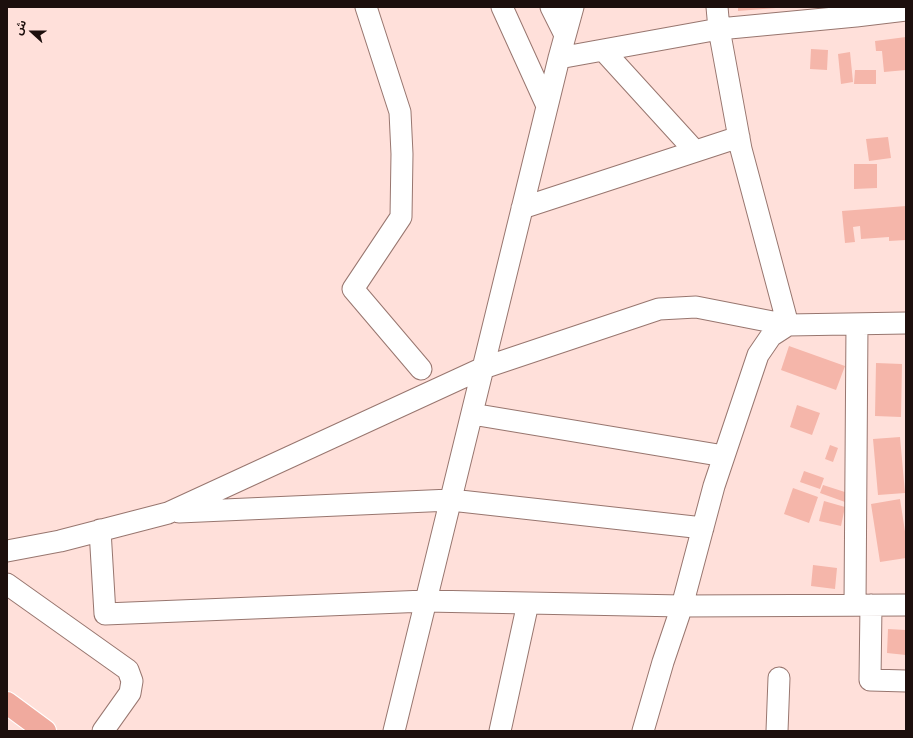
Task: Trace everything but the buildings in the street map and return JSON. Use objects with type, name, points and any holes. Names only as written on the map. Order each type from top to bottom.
[{"type":"main road","points":[[7,702],[45,731]]},
{"type":"street","points":[[366,7],[400,112],[402,154],[401,217],[353,289],[421,369]]},
{"type":"street","points":[[502,7],[548,106]]},
{"type":"street","points":[[551,7],[565,35]]},
{"type":"street","points":[[394,731],[559,58],[573,7]]},
{"type":"street","points":[[717,7],[719,28],[741,149],[788,325]]},
{"type":"street","points":[[559,58],[719,28],[855,12],[906,10]]},
{"type":"street","points":[[603,50],[694,151]]},
{"type":"street","points":[[522,208],[739,137]]},
{"type":"street","points":[[7,551],[60,541],[168,513],[483,368],[659,309],[696,307],[788,325],[906,323]]},
{"type":"street","points":[[857,324],[864,605],[870,680],[906,681]]},
{"type":"street","points":[[643,731],[662,662],[682,606],[714,486],[758,355],[772,336],[788,325]]},
{"type":"street","points":[[472,414],[724,456]]},
{"type":"street","points":[[168,513],[451,500],[703,528]]},
{"type":"street","points":[[100,530],[104,614],[426,601],[682,606],[906,605]]},
{"type":"street","points":[[7,584],[128,670],[132,681],[130,693],[103,731]]},
{"type":"street","points":[[500,731],[528,603]]},
{"type":"street","points":[[777,731],[779,678]]}]
